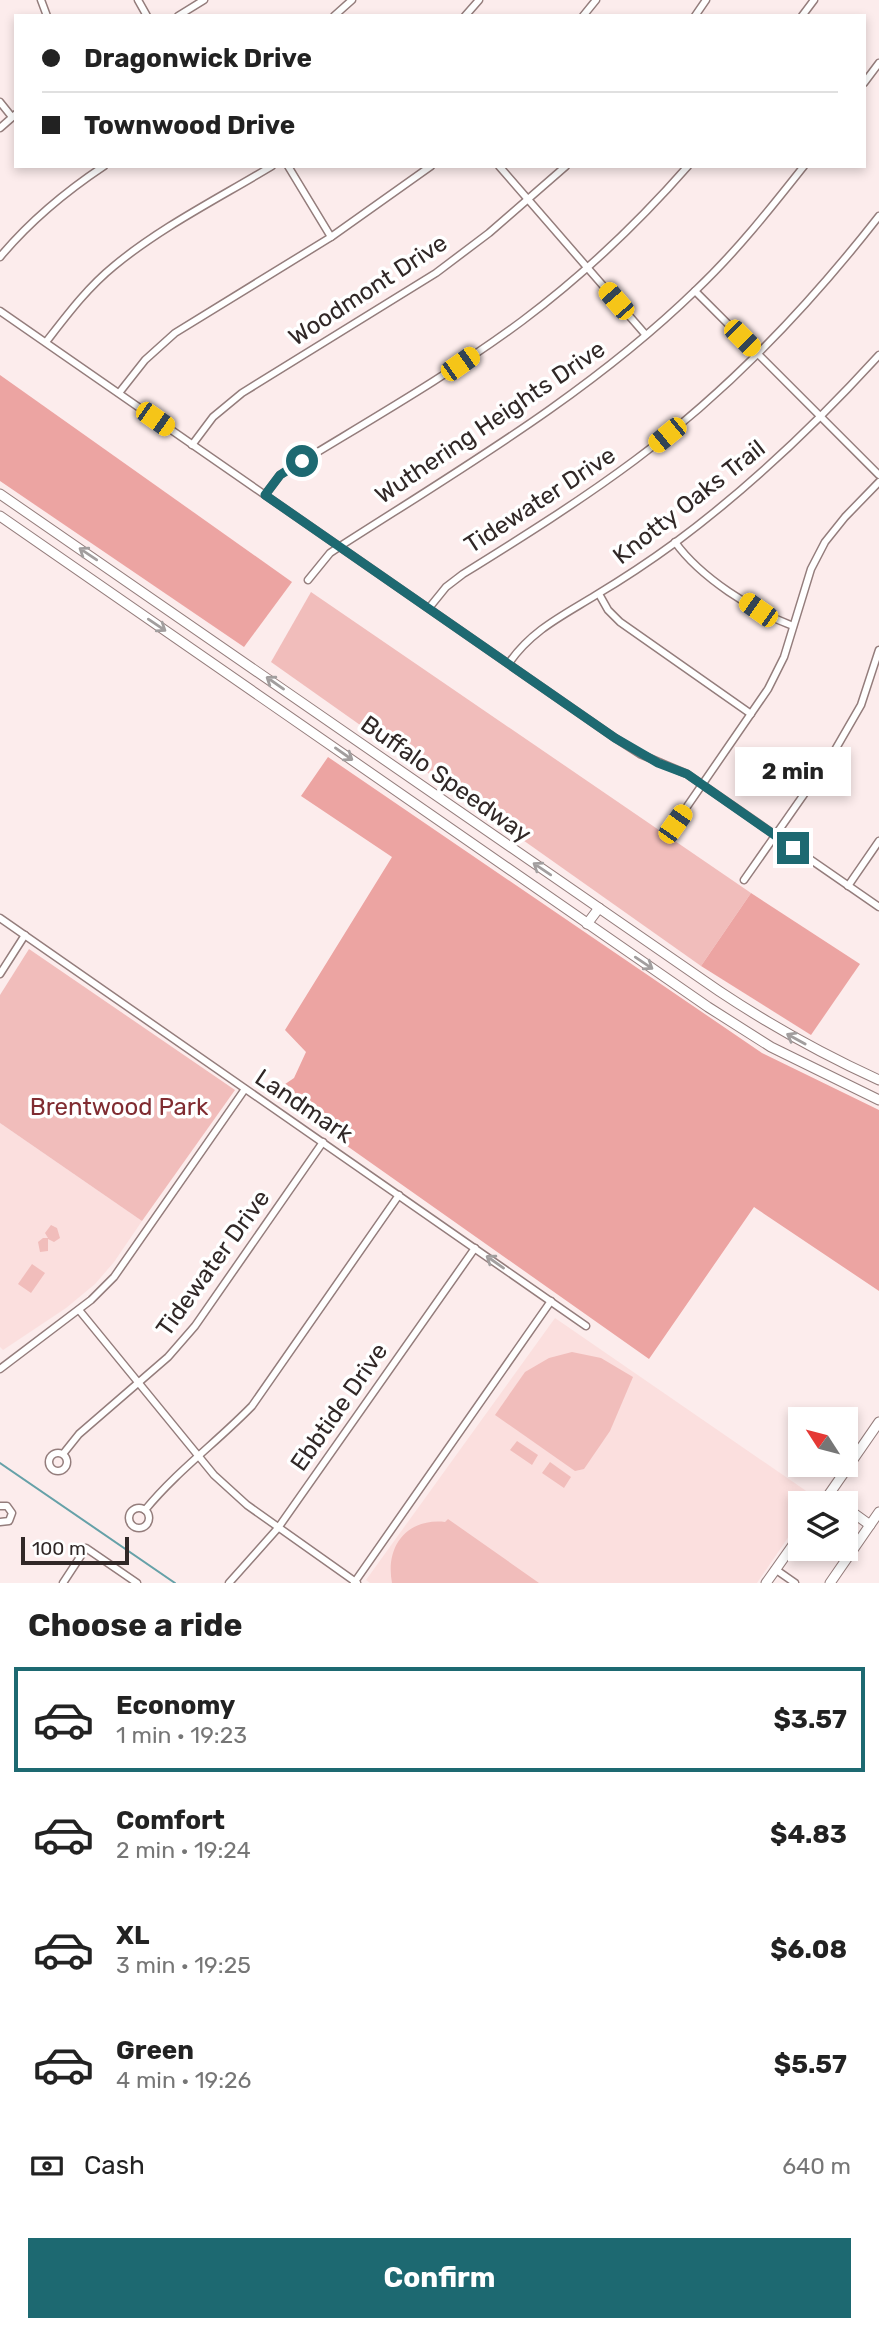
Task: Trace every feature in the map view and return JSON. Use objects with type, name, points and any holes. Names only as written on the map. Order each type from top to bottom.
[{"type":"main road","name":"Buffalo Speedway","points":[[0,494],[719,991],[827,1057],[879,1080]]},
{"type":"main road","points":[[4,519],[18,507]]},
{"type":"main road","name":"Buffalo Speedway","points":[[4,519],[708,1007],[771,1047],[879,1100]]},
{"type":"main road","points":[[104,588],[115,573]]},
{"type":"main road","points":[[199,653],[210,638]]},
{"type":"main road","points":[[296,721],[307,706]]},
{"type":"main road","points":[[393,788],[403,772]]},
{"type":"main road","points":[[488,855],[499,839]]},
{"type":"main road","points":[[587,924],[599,908]]},
{"type":"main road","points":[[708,1007],[719,991]]},
{"type":"main road","points":[[819,1072],[827,1057]]},
{"type":"main road","points":[[831,1491],[879,1422]]},
{"type":"main road","points":[[830,1583],[879,1512]]},
{"type":"main road","points":[[858,1516],[870,1525]]},
{"type":"main road","points":[[766,1583],[788,1551]]},
{"type":"street","points":[[182,14],[204,0]]},
{"type":"street","points":[[336,14],[352,0]]},
{"type":"street","points":[[467,14],[479,0]]},
{"type":"street","points":[[585,14],[596,0]]},
{"type":"street","points":[[191,9],[194,14]]},
{"type":"street","points":[[866,80],[879,63]]},
{"type":"street","points":[[0,102],[14,116],[0,128]]},
{"type":"street","points":[[0,257],[54,202],[101,168]]},
{"type":"street","points":[[46,342],[75,304],[114,266],[167,229],[269,168]]},
{"type":"street","points":[[289,168],[331,237]]},
{"type":"street","points":[[119,393],[145,360],[175,333],[331,237],[428,168]]},
{"type":"street","points":[[501,168],[645,334]]},
{"type":"street","name":"Woodmont Drive","points":[[192,445],[213,417],[242,393],[436,274],[564,168]]},
{"type":"street","points":[[265,495],[280,475],[460,364],[522,321],[587,268],[662,196],[686,168]]},
{"type":"street","name":"Wuthering Heights Drive","points":[[308,580],[330,553],[512,436],[604,370],[695,291],[739,246],[802,168]]},
{"type":"street","name":"Tidewater Drive","points":[[429,608],[446,587],[463,574],[540,526],[636,460],[683,422],[758,354],[845,260],[879,216]]},
{"type":"street","points":[[695,291],[879,475]]},
{"type":"street","points":[[0,311],[640,754],[674,768],[702,784],[879,907]]},
{"type":"street","name":"Knotty Oaks Trail","points":[[509,663],[521,645],[535,632],[599,594],[675,542],[760,474],[821,416],[879,355]]},
{"type":"street","points":[[675,824],[768,689],[784,657],[811,569],[825,542],[879,482]]},
{"type":"street","points":[[675,542],[690,561],[726,588],[758,610],[793,625]]},
{"type":"street","points":[[599,594],[608,610],[620,622],[751,714]]},
{"type":"street","points":[[744,880],[835,750],[861,705],[879,650]]},
{"type":"street","points":[[848,886],[879,841]]},
{"type":"street","name":"Landmark","points":[[0,918],[586,1326]]},
{"type":"street","points":[[0,974],[25,935]]},
{"type":"street","points":[[0,1369],[3,1359],[79,1310],[104,1288],[122,1267],[246,1089]]},
{"type":"street","name":"Tidewater Drive","points":[[63,1454],[79,1434],[168,1357],[195,1326],[323,1142]]},
{"type":"street","points":[[145,1510],[161,1490],[225,1434],[252,1406],[399,1195]]},
{"type":"street","name":"Ebbtide Drive","points":[[229,1583],[278,1528],[475,1248]]},
{"type":"street","points":[[79,1310],[214,1475],[247,1505],[355,1582],[551,1301]]},
{"type":"street","points":[[0,1506],[7,1506],[12,1513],[9,1521],[0,1522]]},
{"type":"street","points":[[63,1583],[86,1548],[137,1583]]},
{"type":"street","points":[[775,1569],[795,1583]]},
{"type":"shaded area","points":[[0,375],[292,582],[244,647],[0,481]]},
{"type":"shaded area","points":[[328,757],[762,1053],[879,1110],[879,1291],[754,1207],[649,1359],[272,1093],[294,1078],[306,1052],[285,1030],[392,857],[301,796]]},
{"type":"shaded area","points":[[751,893],[860,964],[811,1035],[701,966]]},
{"type":"shaded area","points":[[0,1123],[142,1221],[95,1284],[66,1308],[3,1350],[0,1347]]},
{"type":"shaded area","points":[[555,1318],[806,1491],[788,1491],[788,1538],[757,1583],[370,1583],[366,1580]]},
{"type":"green space","points":[[311,592],[751,893],[701,966],[271,662]]},
{"type":"green space","name":"Brentwood Park","points":[[29,949],[235,1090],[142,1221],[0,1123],[0,995]]},
{"type":"green space","points":[[51,1225],[57,1228],[60,1238],[54,1242],[48,1239],[48,1251],[40,1252],[38,1242],[48,1238],[45,1233]]},
{"type":"green space","points":[[32,1264],[45,1273],[31,1293],[18,1284]]},
{"type":"green space","points":[[572,1352],[601,1358],[633,1377],[610,1431],[584,1469],[575,1471],[495,1415],[525,1372],[549,1358]]},
{"type":"green space","points":[[517,1441],[538,1455],[532,1465],[510,1450]]},
{"type":"green space","points":[[550,1462],[571,1477],[564,1488],[542,1473]]},
{"type":"green space","points":[[448,1519],[539,1583],[392,1583],[392,1557],[402,1537],[420,1525],[445,1522]]},
{"type":"waterway","points":[[0,1463],[175,1583]]},
{"type":"route","points":[[302,461],[280,475],[265,495],[615,738],[640,754],[687,774],[793,848]]}]
